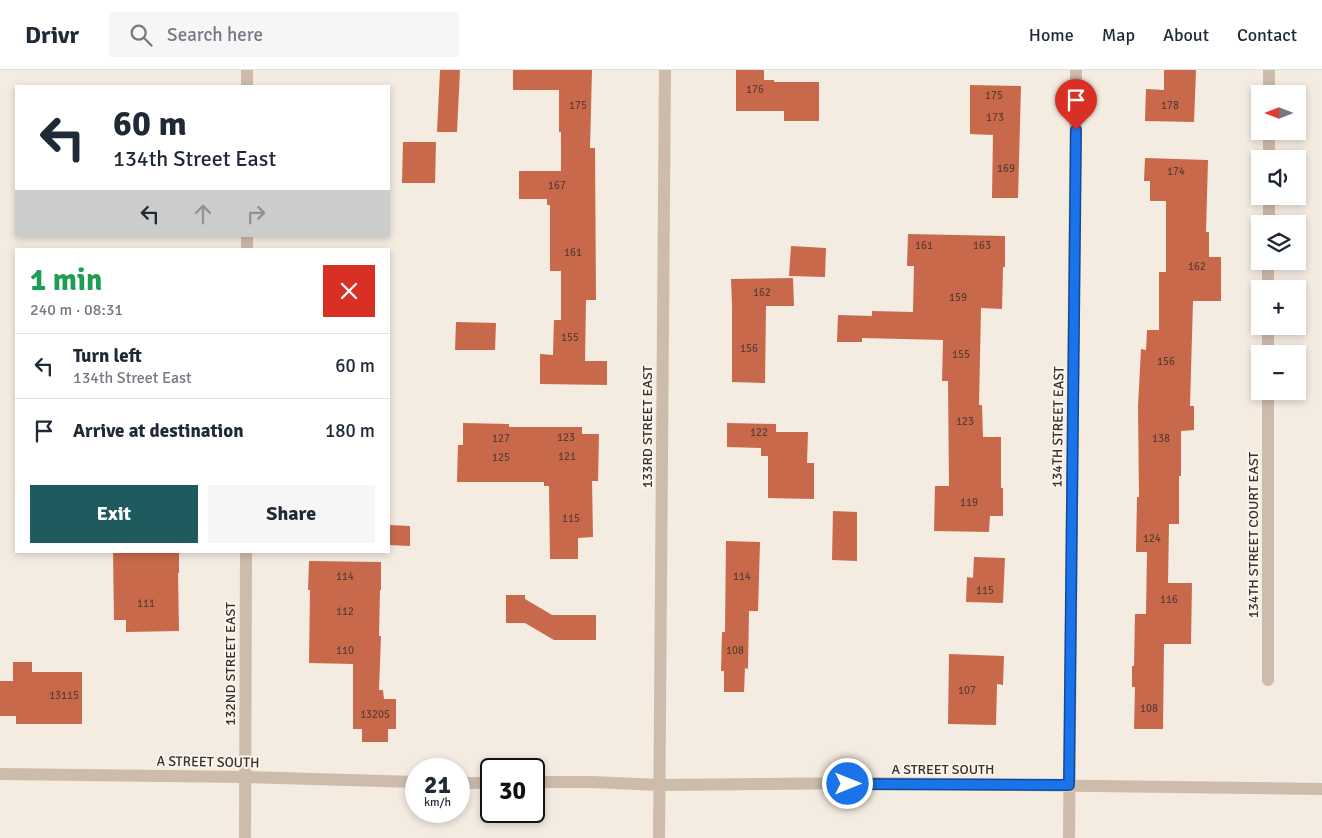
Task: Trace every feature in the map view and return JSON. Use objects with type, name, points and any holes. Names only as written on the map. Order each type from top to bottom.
[{"type":"street","points":[[247,70],[247,85]]},
{"type":"street","name":"133RD STREET EAST","points":[[659,838],[665,70]]},
{"type":"street","name":"134TH STREET EAST","points":[[1069,838],[1076,70]]},
{"type":"street","points":[[1269,70],[1269,85]]},
{"type":"street","name":"134TH STREET COURT EAST","points":[[1268,400],[1268,680]]},
{"type":"street","name":"132ND STREET EAST","points":[[244,838],[246,553]]},
{"type":"street","name":"A STREET SOUTH","points":[[0,774],[245,777],[405,782]]},
{"type":"street","name":"A STREET SOUTH","points":[[545,782],[660,784],[867,783],[1322,789]]},
{"type":"building","points":[[440,70],[460,70],[457,132],[437,132]]},
{"type":"building","points":[[513,70],[592,70],[590,148],[595,148],[596,300],[586,300],[585,361],[607,361],[607,385],[540,384],[540,354],[553,355],[554,320],[561,320],[561,271],[550,271],[550,205],[547,205],[547,199],[519,199],[519,171],[561,171],[559,90],[513,90]]},
{"type":"building","points":[[736,70],[764,70],[764,80],[774,80],[774,82],[819,82],[819,121],[784,121],[784,111],[736,111]]},
{"type":"building","points":[[1164,70],[1196,70],[1194,122],[1145,121],[1146,89],[1164,90]]},
{"type":"building","points":[[970,85],[1021,86],[1018,198],[992,198],[993,135],[970,134]]},
{"type":"building","points":[[403,142],[436,142],[435,183],[402,183]]},
{"type":"building","points":[[1145,158],[1208,160],[1206,232],[1209,232],[1209,257],[1221,257],[1221,301],[1193,301],[1190,406],[1194,406],[1194,430],[1181,431],[1179,524],[1169,524],[1168,583],[1192,583],[1191,644],[1164,644],[1163,729],[1134,729],[1135,687],[1132,687],[1135,614],[1146,614],[1147,552],[1136,552],[1137,497],[1139,497],[1138,406],[1141,349],[1146,350],[1147,330],[1159,330],[1159,272],[1166,272],[1166,201],[1150,201],[1150,181],[1144,181]]},
{"type":"building","points":[[908,234],[1005,236],[1002,309],[981,308],[979,405],[982,405],[983,437],[1001,437],[1001,488],[1003,488],[1003,516],[990,516],[989,532],[934,531],[935,486],[949,486],[948,381],[942,381],[943,340],[862,338],[862,342],[837,342],[838,315],[872,316],[872,311],[913,312],[914,266],[907,266]]},
{"type":"building","points":[[791,246],[826,248],[825,277],[789,276]]},
{"type":"building","points":[[793,278],[794,306],[766,306],[765,383],[732,382],[731,279]]},
{"type":"building","points":[[456,322],[496,323],[495,350],[455,350]]},
{"type":"building","points":[[463,423],[509,424],[509,427],[582,427],[582,434],[599,434],[598,481],[592,481],[593,537],[578,538],[578,559],[550,559],[549,486],[544,486],[544,482],[457,482],[458,445],[463,445]]},
{"type":"building","points":[[727,423],[776,424],[776,432],[808,432],[807,463],[814,463],[814,499],[768,498],[768,456],[761,456],[761,448],[727,447]]},
{"type":"building","points":[[833,511],[857,512],[857,561],[832,560]]},
{"type":"building","points":[[390,525],[410,526],[410,546],[390,545]]},
{"type":"building","points":[[726,541],[760,542],[758,611],[749,611],[748,669],[745,668],[744,692],[724,692],[724,671],[721,671],[722,632],[725,632]]},
{"type":"building","points":[[113,553],[179,553],[179,631],[126,632],[126,620],[114,620]]},
{"type":"building","points":[[974,557],[1005,558],[1003,603],[966,602],[967,577],[973,578]]},
{"type":"building","points":[[309,561],[381,562],[379,690],[383,690],[384,699],[396,699],[396,729],[388,729],[388,742],[362,742],[362,729],[353,729],[353,664],[309,663]]},
{"type":"building","points":[[506,595],[525,595],[525,599],[552,615],[596,615],[596,640],[554,640],[525,623],[506,623]]},
{"type":"building","points":[[949,654],[1004,656],[1003,685],[997,684],[996,725],[948,724]]},
{"type":"building","points":[[13,662],[32,662],[32,672],[82,672],[82,724],[16,724],[16,716],[0,716],[0,681],[13,681]]},
{"type":"route","points":[[848,784],[1069,785],[1076,130]]}]
